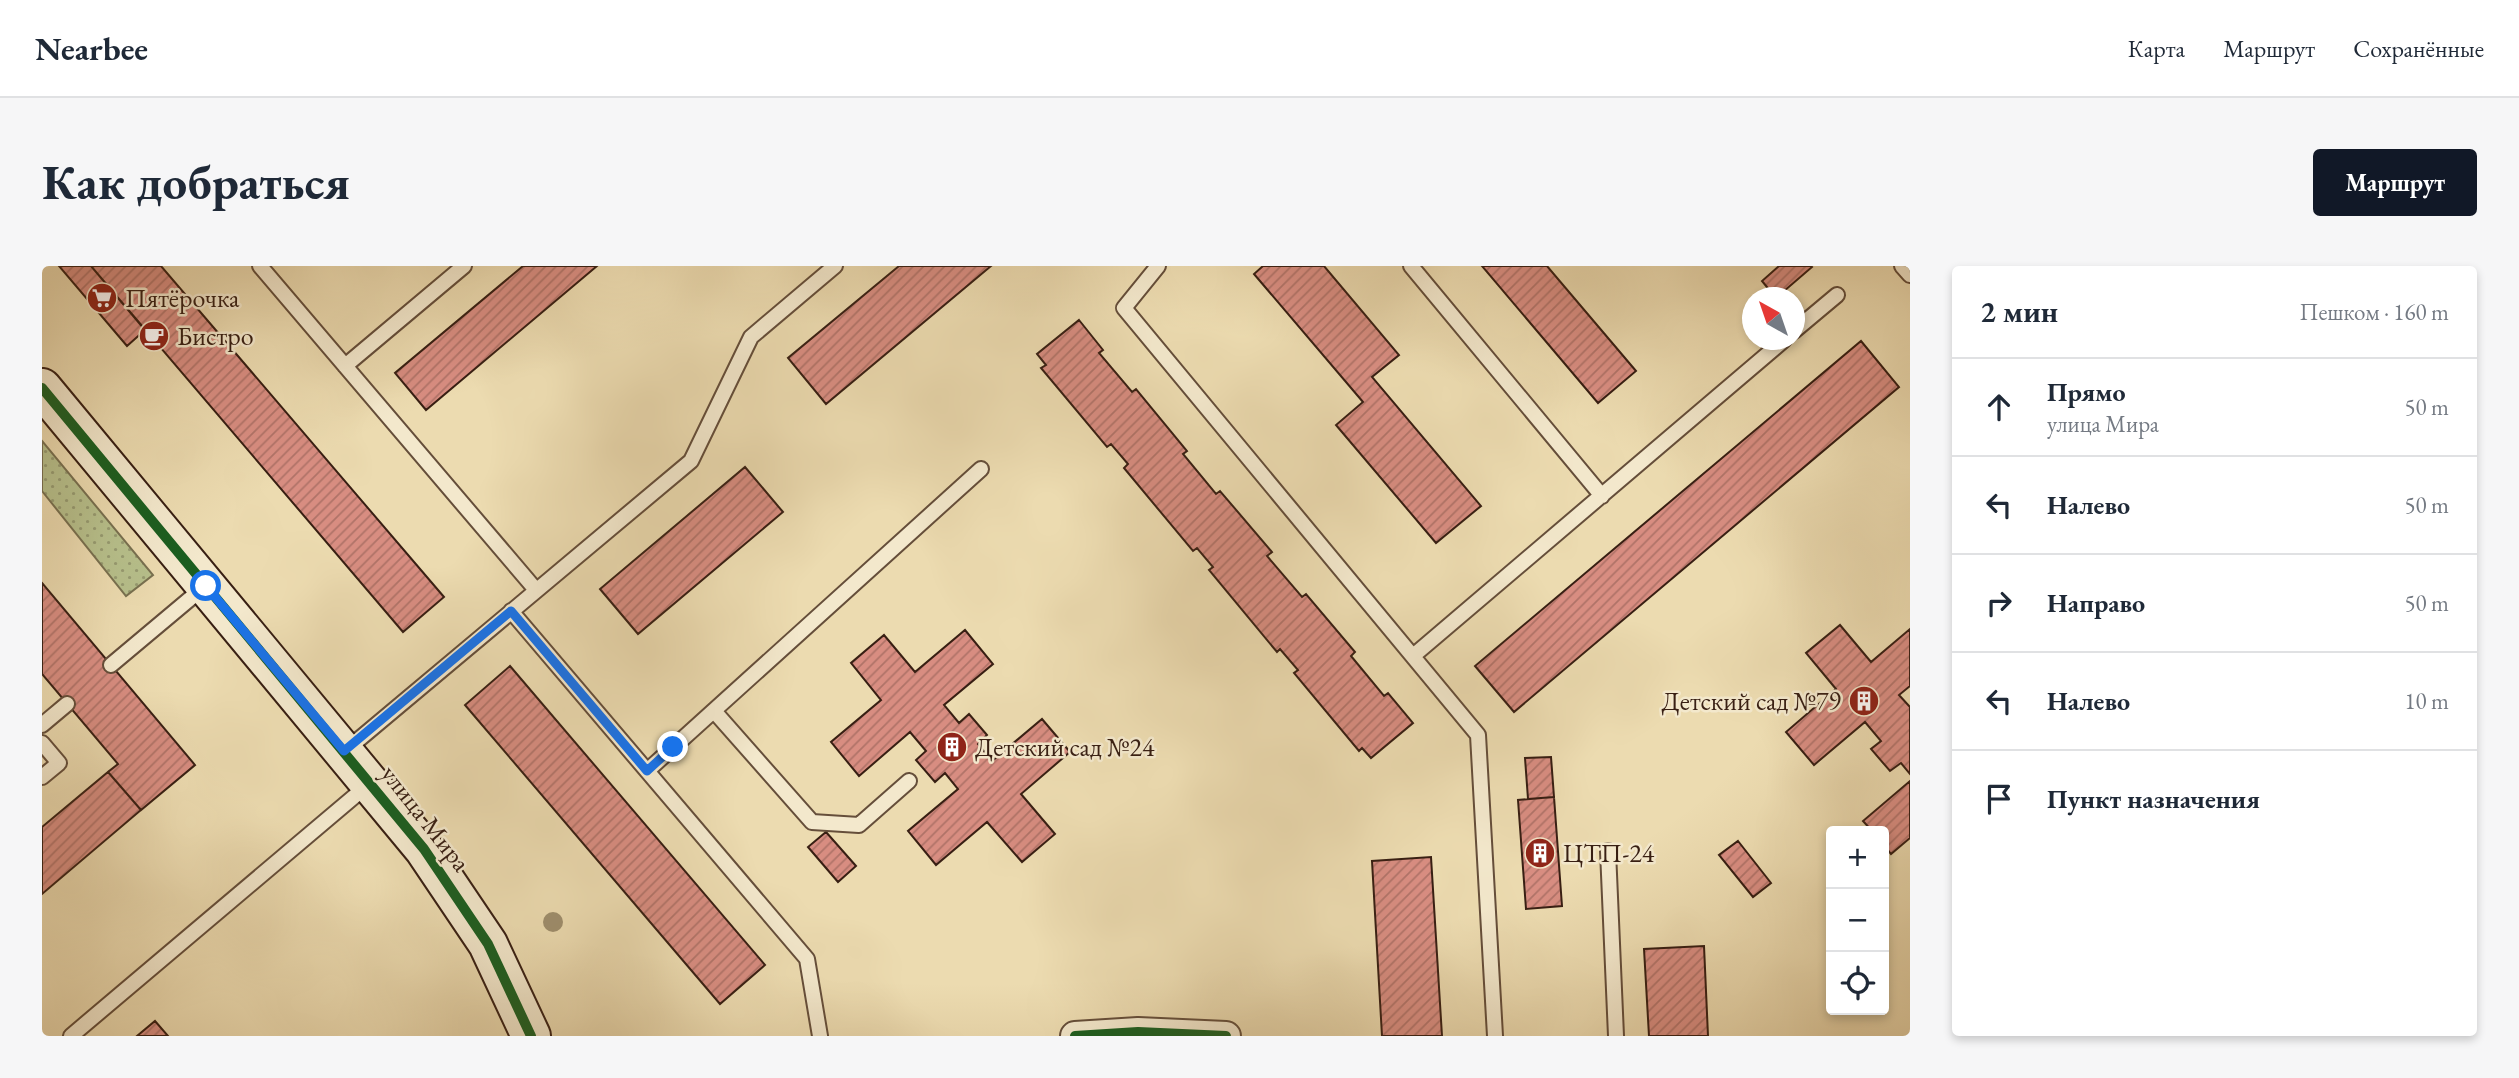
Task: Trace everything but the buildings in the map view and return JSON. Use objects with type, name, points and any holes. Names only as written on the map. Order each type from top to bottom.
[{"type":"street","name":"улица Мира","points":[[42,388],[344,751],[449,883],[488,944],[524,1028]]},
{"type":"street","points":[[1075,1036],[1138,1032],[1226,1036]]},
{"type":"lane","points":[[260,266],[536,590]]},
{"type":"lane","points":[[345,366],[464,266]]},
{"type":"lane","points":[[344,751],[691,461],[751,337],[835,266]]},
{"type":"lane","points":[[1158,266],[1124,308],[1478,735],[1495,1036]]},
{"type":"lane","points":[[1411,266],[1602,496]]},
{"type":"lane","points":[[1902,266],[1910,275]]},
{"type":"lane","points":[[1805,322],[1837,295]]},
{"type":"lane","points":[[1413,656],[1772,350]]},
{"type":"lane","points":[[647,771],[981,469]]},
{"type":"lane","points":[[111,665],[206,586]]},
{"type":"lane","points":[[511,611],[807,959],[820,1036]]},
{"type":"lane","points":[[42,725],[67,704]]},
{"type":"lane","points":[[714,711],[812,822],[859,825],[909,781]]},
{"type":"lane","points":[[42,743],[59,763],[42,778]]},
{"type":"lane","points":[[71,1036],[370,783]]},
{"type":"lane","points":[[1608,851],[1616,1036]]},
{"type":"green space","points":[[42,441],[153,575],[126,596],[42,491]]},
{"type":"cycle path","points":[[42,388],[424,849],[488,944],[531,1036]]},
{"type":"cycle path","points":[[1075,1036],[1138,1032],[1226,1036]]},
{"type":"place","name":"Пятёрочка","points":[[102,298]]},
{"type":"place","name":"Бистро","points":[[154,336]]},
{"type":"place","name":"Детский сад №79","points":[[1864,701]]},
{"type":"place","name":"Детский сад №24","points":[[952,747]]},
{"type":"place","name":"ЦТП-24","points":[[1540,853]]},
{"type":"route","points":[[206,586],[344,751],[511,611],[647,771],[673,747]]}]
